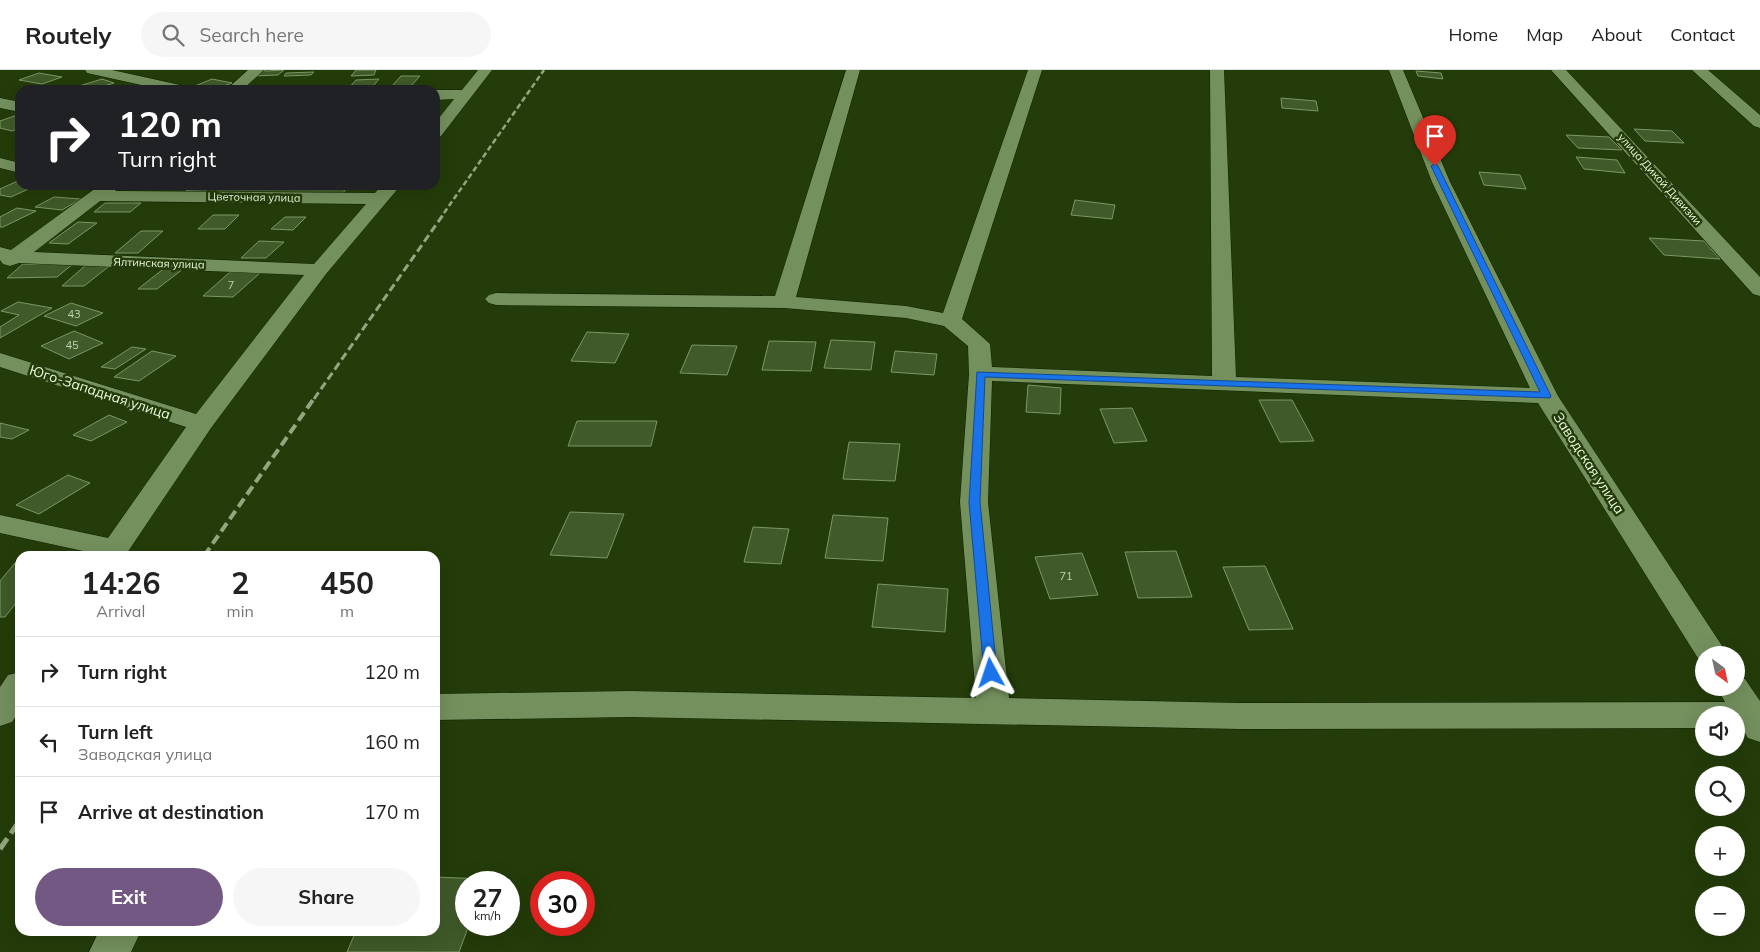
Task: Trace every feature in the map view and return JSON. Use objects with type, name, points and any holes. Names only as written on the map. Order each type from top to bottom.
[{"type":"street","points":[[92,70],[161,85]]},
{"type":"street","points":[[239,85],[257,70]]},
{"type":"street","points":[[440,127],[485,70]]},
{"type":"street","points":[[784,302],[852,70]]},
{"type":"street","points":[[951,321],[1035,70]]},
{"type":"street","points":[[1217,70],[1224,382]]},
{"type":"street","name":"Заводская улица","points":[[1396,70],[1441,182],[1546,396],[1706,646]]},
{"type":"street","name":"улица Дикой Дивизии","points":[[1558,70],[1667,186],[1760,290]]},
{"type":"street","points":[[1699,70],[1760,123]]},
{"type":"street","points":[[440,95],[467,94]]},
{"type":"street","points":[[0,103],[15,106]]},
{"type":"street","points":[[0,164],[15,167]]},
{"type":"street","points":[[5,259],[100,190]]},
{"type":"street","name":"Цветочная улица","points":[[196,190],[386,192]]},
{"type":"street","points":[[113,551],[201,424],[319,270],[386,192]]},
{"type":"street","name":"Ялтинская улица","points":[[5,259],[319,270]]},
{"type":"street","points":[[496,299],[784,302],[906,312],[951,321],[979,344],[980,374],[974,502],[994,711]]},
{"type":"street","name":"Юго-Западная улица","points":[[0,360],[201,424]]},
{"type":"street","points":[[980,374],[1546,396]]},
{"type":"street","points":[[0,524],[104,551]]},
{"type":"street","points":[[0,713],[15,691]]},
{"type":"street","points":[[1739,696],[1757,719]]},
{"type":"street","points":[[440,707],[630,704],[1240,716],[1757,719]]},
{"type":"street","points":[[109,952],[118,936]]},
{"type":"building","points":[[261,70],[284,70],[278,75],[254,76]]},
{"type":"building","points":[[356,70],[376,70],[374,75],[351,76]]},
{"type":"building","points":[[1416,71],[1441,73],[1443,79],[1418,76]]},
{"type":"building","points":[[314,72],[311,75],[284,76],[286,73]]},
{"type":"building","points":[[39,73],[62,77],[42,84],[19,80]]},
{"type":"building","points":[[401,76],[420,76],[412,85],[393,85]]},
{"type":"building","points":[[102,79],[114,83],[107,85],[82,85]]},
{"type":"building","points":[[212,79],[232,83],[226,85],[197,85]]},
{"type":"building","points":[[379,79],[374,85],[352,85],[356,80]]},
{"type":"building","points":[[1281,98],[1316,101],[1318,111],[1282,108]]},
{"type":"building","points":[[15,116],[15,130],[0,128],[0,121]]},
{"type":"building","points":[[1634,129],[1672,131],[1684,143],[1645,141]]},
{"type":"building","points":[[1566,135],[1609,137],[1622,150],[1578,148]]},
{"type":"building","points":[[1576,157],[1617,160],[1625,173],[1584,169]]},
{"type":"building","points":[[1479,172],[1520,175],[1526,189],[1484,185]]},
{"type":"building","points":[[15,182],[15,190],[26,190],[11,197],[0,195],[0,189]]},
{"type":"building","points":[[187,190],[346,190],[341,195],[186,191]]},
{"type":"building","points":[[54,197],[81,199],[62,210],[35,207]]},
{"type":"building","points":[[1075,200],[1115,205],[1112,219],[1071,215]]},
{"type":"building","points":[[105,203],[141,203],[130,212],[94,212]]},
{"type":"building","points":[[17,208],[36,211],[0,227],[0,217]]},
{"type":"building","points":[[213,215],[239,215],[225,229],[198,229]]},
{"type":"building","points":[[285,217],[306,217],[293,230],[271,229]]},
{"type":"building","points":[[78,222],[97,223],[68,244],[49,243]]},
{"type":"building","points":[[141,231],[163,231],[138,253],[115,253]]},
{"type":"building","points":[[1649,238],[1704,241],[1720,259],[1664,255]]},
{"type":"building","points":[[259,241],[284,242],[266,258],[241,258]]},
{"type":"building","points":[[23,264],[73,264],[57,277],[7,278]]},
{"type":"building","points":[[87,264],[112,264],[84,286],[62,286]]},
{"type":"building","points":[[167,266],[187,266],[157,289],[138,289]]},
{"type":"building","points":[[230,272],[260,273],[233,297],[203,296]]},
{"type":"building","points":[[18,302],[52,308],[0,338],[0,327],[19,315],[1,311]]},
{"type":"building","points":[[71,303],[103,313],[76,326],[44,316]]},
{"type":"building","points":[[74,331],[103,343],[69,359],[41,346]]},
{"type":"building","points":[[587,332],[629,334],[615,363],[571,361]]},
{"type":"building","points":[[831,340],[875,342],[871,370],[824,368]]},
{"type":"building","points":[[769,341],[816,342],[811,371],[762,370]]},
{"type":"building","points":[[692,345],[737,346],[727,375],[680,373]]},
{"type":"building","points":[[132,347],[146,349],[115,369],[101,367]]},
{"type":"building","points":[[152,351],[176,356],[139,381],[114,377]]},
{"type":"building","points":[[895,351],[937,354],[934,375],[891,372]]},
{"type":"building","points":[[1028,385],[1061,388],[1060,414],[1026,412]]},
{"type":"building","points":[[1259,400],[1292,400],[1314,441],[1280,442]]},
{"type":"building","points":[[1132,408],[1147,441],[1114,443],[1100,409]]},
{"type":"building","points":[[109,415],[127,422],[91,441],[73,435]]},
{"type":"building","points":[[577,421],[657,421],[651,446],[568,446]]},
{"type":"building","points":[[0,423],[29,430],[12,439],[0,437]]},
{"type":"building","points":[[849,442],[900,444],[895,481],[843,479]]},
{"type":"building","points":[[68,475],[90,483],[39,514],[16,505]]},
{"type":"building","points":[[570,512],[624,514],[607,558],[550,555]]},
{"type":"building","points":[[833,515],[888,518],[883,561],[825,558]]},
{"type":"building","points":[[753,527],[789,529],[781,564],[744,562]]},
{"type":"building","points":[[1176,551],[1192,597],[1138,598],[1125,552]]},
{"type":"building","points":[[1082,553],[1098,595],[1050,599],[1035,557]]},
{"type":"building","points":[[15,563],[15,604],[5,617],[0,617],[0,581]]},
{"type":"building","points":[[1265,566],[1293,629],[1249,630],[1223,567]]},
{"type":"building","points":[[878,584],[948,589],[945,632],[872,627]]},
{"type":"building","points":[[440,877],[455,878],[455,936],[465,936],[459,952],[347,952],[354,936],[440,936]]},
{"type":"railway","points":[[444,213],[544,70]]},
{"type":"railway","points":[[314,399],[445,212]]},
{"type":"railway","points":[[207,551],[315,397]]},
{"type":"railway","points":[[0,849],[15,827]]},
{"type":"route","points":[[991,673],[974,502],[980,374],[1546,396],[1441,182],[1435,166]]}]
